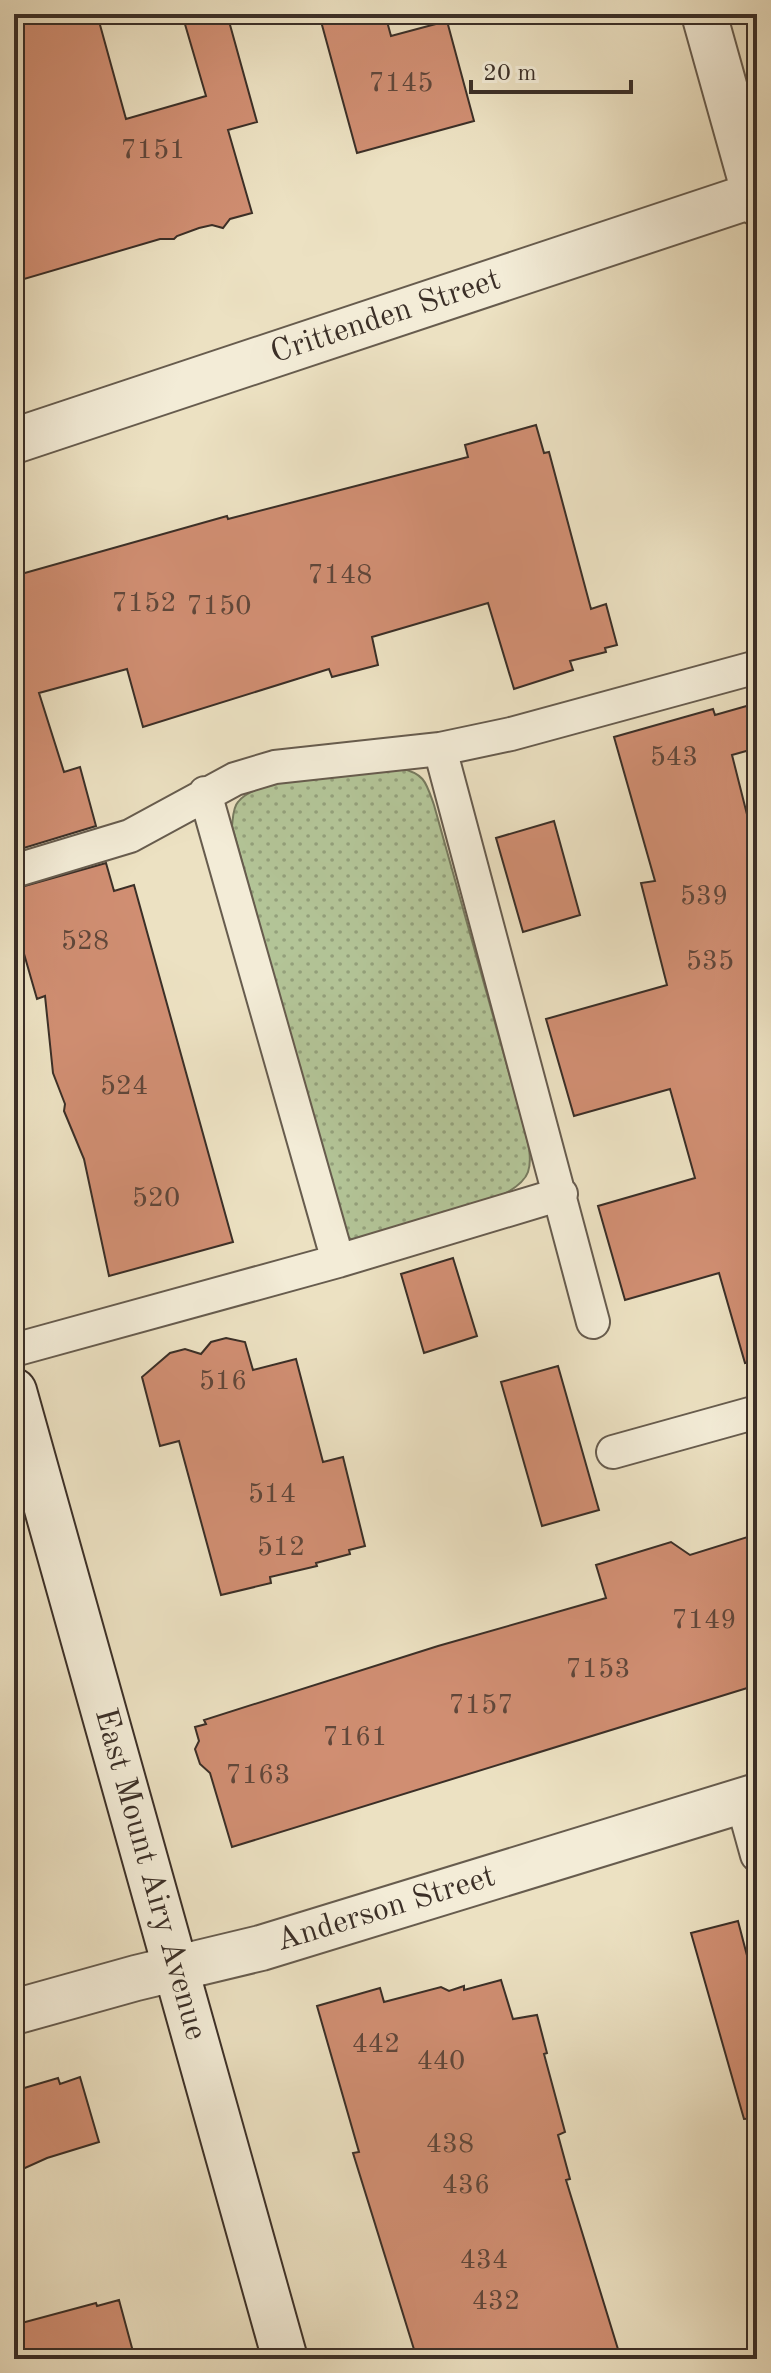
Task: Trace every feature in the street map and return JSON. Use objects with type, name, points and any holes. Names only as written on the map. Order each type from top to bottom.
[{"type":"street","points":[[704,14],[756,197]]},
{"type":"street","name":"Crittenden Street","points":[[14,441],[756,197]]},
{"type":"street","name":"East Mount Airy Avenue","points":[[14,1391],[285,2359]]},
{"type":"street","name":"Anderson Street","points":[[14,2012],[276,1944],[749,1799]]},
{"type":"lane","points":[[14,871],[130,836],[163,820],[205,793],[235,779],[275,767],[440,749],[511,734],[757,667]]},
{"type":"lane","points":[[440,749],[593,1322]]},
{"type":"lane","points":[[205,793],[338,1261]]},
{"type":"lane","points":[[14,1350],[338,1261],[561,1194]]},
{"type":"lane","points":[[613,1452],[757,1412]]},
{"type":"lane","points":[[749,1799],[757,1855]]},
{"type":"green space","points":[[400,768],[420,776],[434,805],[528,1142],[530,1165],[518,1185],[477,1207],[353,1241],[346,1235],[232,826],[238,802],[249,793],[267,786],[313,776]]},
{"type":"building","points":[[53,14],[97,14],[126,119],[206,96],[182,14],[227,14],[257,122],[228,130],[252,213],[230,219],[223,228],[212,225],[199,228],[174,239],[160,239],[14,282],[14,25]]},
{"type":"building","points":[[319,14],[385,14],[391,36],[447,21],[474,121],[357,153]]},
{"type":"building","points":[[536,425],[544,453],[549,452],[591,609],[606,604],[617,645],[605,648],[606,652],[570,661],[573,670],[514,689],[488,603],[372,637],[378,665],[332,677],[329,669],[143,727],[127,669],[39,693],[64,772],[80,767],[96,826],[14,851],[14,576],[227,516],[228,519],[468,457],[465,445]]},
{"type":"building","points":[[750,705],[757,729],[757,748],[732,755],[757,854],[757,1361],[745,1363],[719,1273],[625,1300],[598,1206],[695,1178],[670,1089],[574,1116],[546,1019],[667,985],[641,883],[655,881],[614,737],[713,709],[715,715]]},
{"type":"building","points":[[554,821],[580,915],[523,932],[496,838]]},
{"type":"building","points":[[106,863],[114,891],[134,885],[233,1242],[109,1276],[84,1159],[64,1111],[65,1104],[53,1073],[45,996],[37,999],[14,919],[14,889]]},
{"type":"building","points":[[453,1258],[477,1336],[424,1353],[401,1274]]},
{"type":"building","points":[[226,1338],[245,1342],[253,1370],[296,1359],[323,1462],[343,1457],[365,1546],[349,1550],[350,1554],[316,1563],[317,1566],[270,1577],[271,1583],[221,1595],[179,1441],[160,1446],[142,1377],[170,1353],[185,1349],[201,1354],[211,1342]]},
{"type":"building","points":[[558,1366],[599,1510],[542,1526],[501,1382]]},
{"type":"building","points":[[757,1534],[757,1685],[232,1847],[210,1773],[200,1764],[195,1749],[199,1741],[195,1727],[206,1724],[204,1720],[438,1646],[606,1598],[596,1565],[671,1542],[690,1555]]},
{"type":"building","points":[[738,1921],[757,1994],[757,2118],[744,2119],[691,1933]]},
{"type":"building","points":[[501,1980],[513,2019],[537,2015],[565,2132],[558,2135],[570,2179],[566,2180],[621,2359],[417,2359],[353,2153],[359,2152],[317,2006],[380,1988],[384,2002],[441,1987],[449,1991],[464,1986],[464,1990]]},
{"type":"building","points":[[80,2077],[99,2142],[47,2158],[14,2173],[14,2091],[58,2078],[60,2084]]},
{"type":"building","points":[[119,2300],[135,2359],[14,2359],[14,2325],[96,2303],[97,2306]]}]
